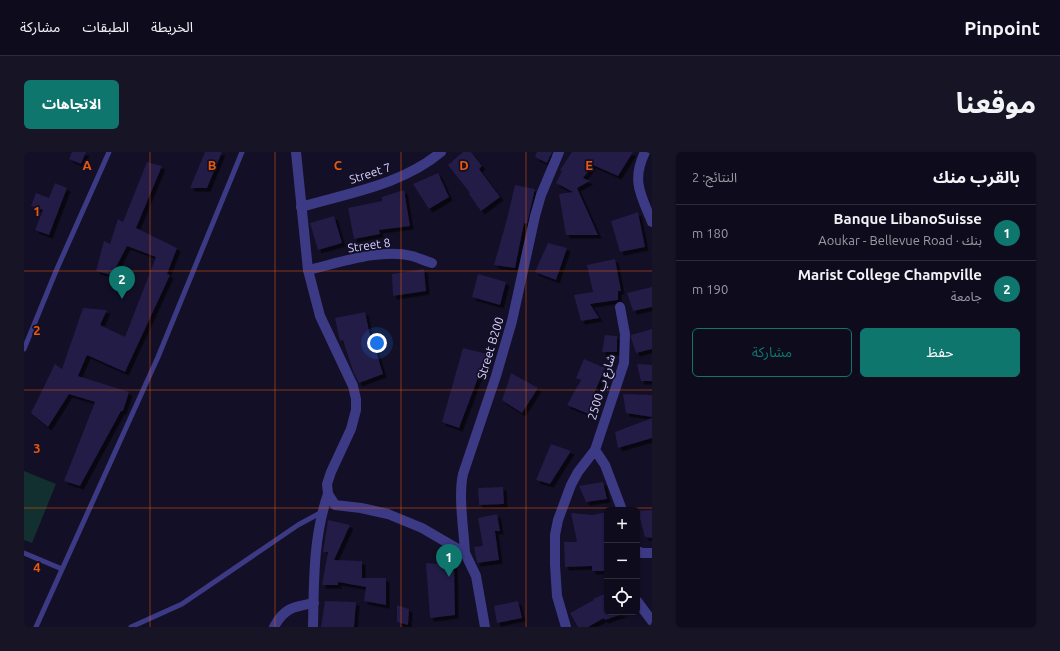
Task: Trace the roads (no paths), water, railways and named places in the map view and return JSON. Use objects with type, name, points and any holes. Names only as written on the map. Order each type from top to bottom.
[{"type":"street","points":[[296,152],[308,270],[320,316],[352,386],[356,399],[356,410],[351,429],[327,484],[328,494],[322,512],[317,541],[313,627]]},
{"type":"street","name":"Street 7","points":[[301,207],[357,192],[404,176],[432,160],[441,152]]},
{"type":"street","name":"Street B200","points":[[465,553],[461,482],[496,376],[512,321],[541,195],[559,152]]},
{"type":"street","points":[[645,152],[640,164],[638,184],[652,222]]},
{"type":"street","name":"Street 8","points":[[308,270],[357,259],[396,254],[411,256],[432,263]]},
{"type":"street","name":"شارع ب 2500","points":[[566,627],[558,596],[555,565],[555,535],[558,520],[571,485],[578,472],[595,450],[624,364],[625,334],[620,307]]},
{"type":"street","points":[[595,450],[605,465],[621,507]]},
{"type":"street","points":[[328,494],[335,505],[361,508],[388,514],[422,528],[465,553],[476,576],[485,627]]},
{"type":"street","points":[[640,553],[652,553]]},
{"type":"street","points":[[274,627],[280,617],[287,610],[295,606],[314,603]]},
{"type":"street","points":[[640,605],[652,620]]},
{"type":"lane","points":[[24,349],[56,271],[109,152]]},
{"type":"lane","points":[[36,627],[158,357],[242,152]]},
{"type":"lane","points":[[131,627],[182,604],[298,525],[322,512]]},
{"type":"lane","points":[[24,553],[62,569]]},
{"type":"place","name":"Marist College Champville","points":[[122,299]]},
{"type":"place","name":"Banque LibanoSuisse","points":[[449,577]]}]
